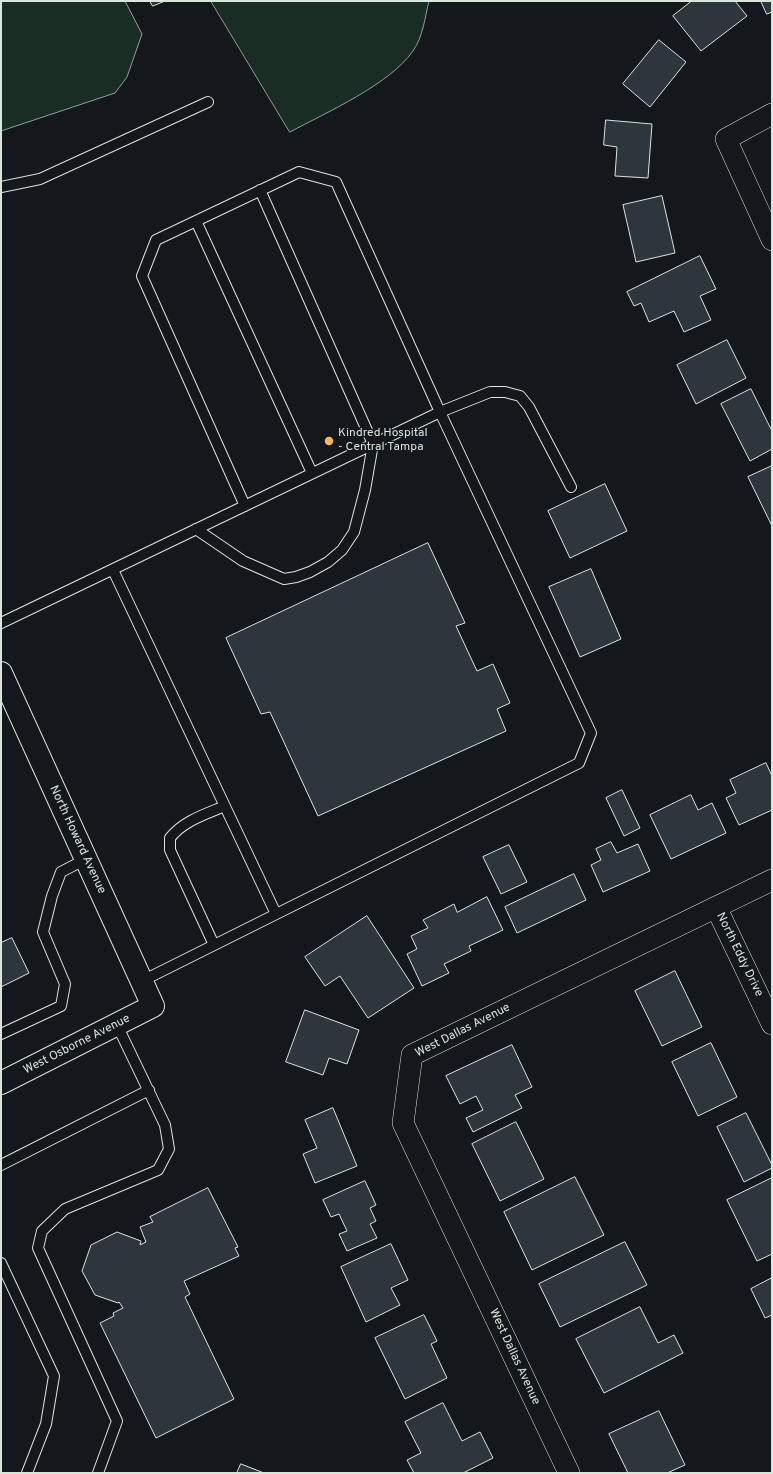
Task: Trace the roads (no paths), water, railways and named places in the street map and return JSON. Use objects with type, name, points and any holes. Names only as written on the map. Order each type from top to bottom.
[{"type":"street","points":[[772,114],[726,139],[772,240]]},
{"type":"street","name":"North Howard Avenue","points":[[2,678],[153,1006]]},
{"type":"street","name":"West Dallas Avenue","points":[[569,1473],[403,1123],[412,1055],[772,880]]},
{"type":"street","name":"North Eddy Drive","points":[[716,907],[772,1024]]},
{"type":"street","name":"West Osborne Avenue","points":[[1,1083],[153,1006]]},
{"type":"lane","points":[[1,187],[40,179],[208,102]]},
{"type":"lane","points":[[142,981],[578,763],[591,733],[440,412],[336,182],[299,172],[156,240],[142,276],[245,506]]},
{"type":"lane","points":[[196,529],[243,561],[284,578],[296,577],[310,572],[328,562],[342,550],[354,532],[365,490],[373,444],[260,190]]},
{"type":"lane","points":[[196,221],[312,473]]},
{"type":"lane","points":[[1,623],[440,412],[490,392],[505,392],[520,396],[529,407],[571,487]]},
{"type":"lane","points":[[112,570],[276,914]]},
{"type":"lane","points":[[214,945],[170,850],[170,838],[175,831],[189,822],[225,806]]},
{"type":"lane","points":[[1,1034],[60,1006],[65,984],[43,932],[52,896],[61,872],[86,859]]},
{"type":"lane","points":[[98,1473],[117,1421],[38,1248],[42,1231],[65,1209],[158,1170],[170,1149],[165,1125],[117,1025]]},
{"type":"lane","points":[[1,1165],[149,1090]]},
{"type":"lane","points":[[1,1263],[54,1376],[46,1424],[27,1473]]},
{"type":"place","name":"Kindred Hospital - Central Tampa","points":[[329,441]]}]
